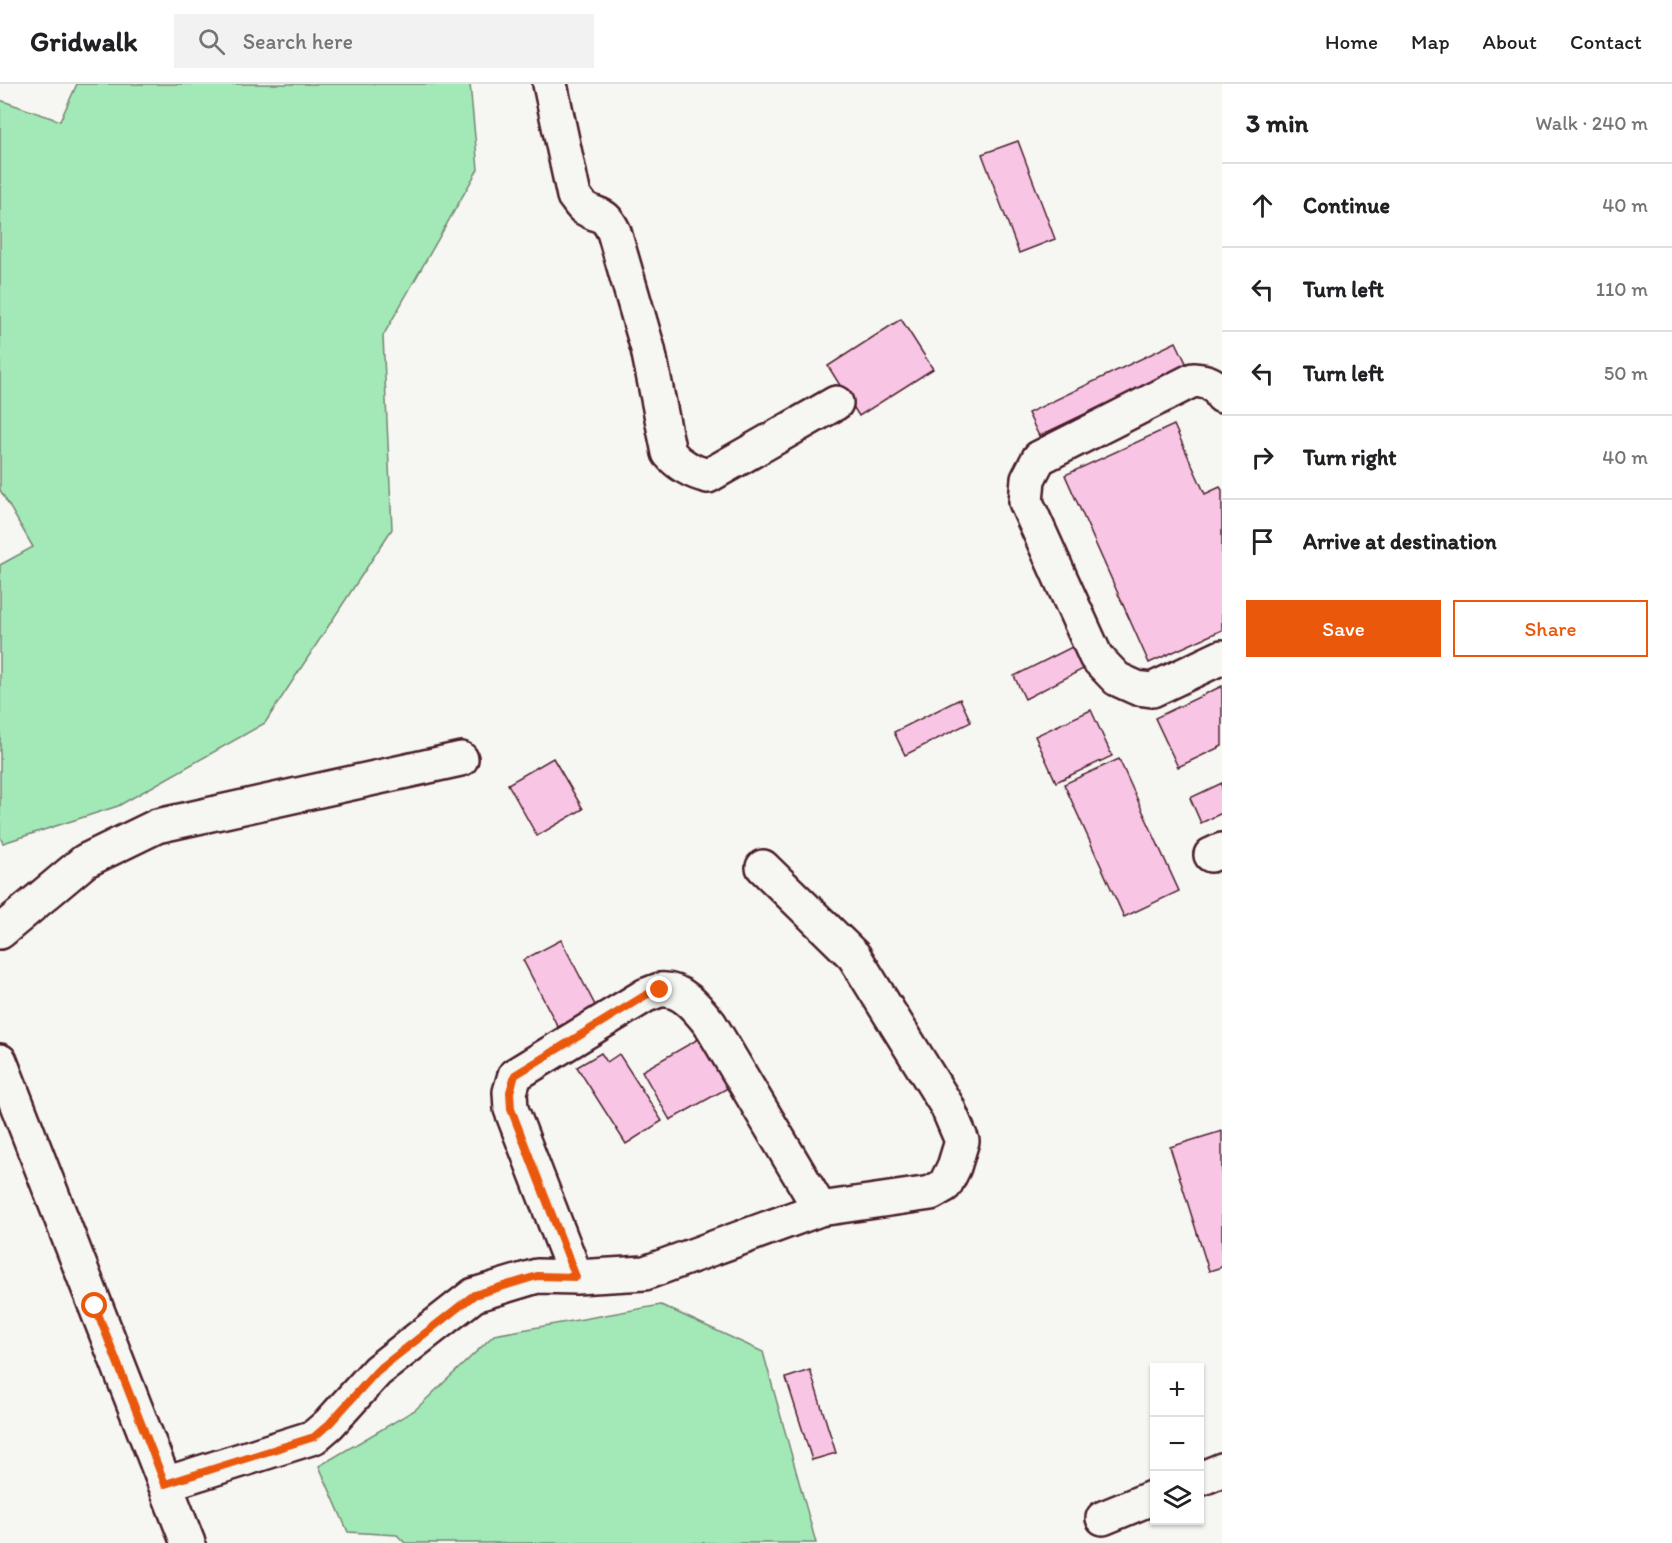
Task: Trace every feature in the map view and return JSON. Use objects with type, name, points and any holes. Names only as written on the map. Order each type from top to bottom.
[{"type":"street","points":[[550,84],[574,196],[583,207],[609,220],[614,232],[648,349],[669,453],[676,462],[693,472],[708,476],[836,404]]},
{"type":"street","points":[[1222,396],[1219,390],[1207,381],[1193,380],[1039,458],[1028,479],[1026,502],[1096,657],[1117,680],[1137,688],[1152,690],[1222,657]]},
{"type":"street","points":[[0,932],[85,861],[157,826],[461,759]]},
{"type":"street","points":[[165,1484],[314,1437],[329,1424],[377,1371],[474,1295],[537,1276],[576,1277],[645,1272],[820,1209],[931,1193],[945,1185],[954,1167],[962,1141],[947,1106],[854,956],[763,867]]},
{"type":"street","points":[[576,1277],[511,1109],[510,1092],[515,1075],[646,995],[660,990],[676,993],[691,1002],[710,1024],[820,1209]]},
{"type":"street","points":[[0,1061],[188,1543]]},
{"type":"street","points":[[1204,1477],[1222,1470]]},
{"type":"street","points":[[1103,1518],[1150,1499]]},
{"type":"green space","points":[[77,84],[470,84],[478,169],[383,336],[392,529],[265,723],[118,806],[3,843],[0,837],[0,565],[33,547],[0,490],[0,100],[60,121]]},
{"type":"green space","points":[[661,1305],[763,1352],[816,1543],[405,1543],[397,1535],[348,1532],[319,1466],[415,1410],[494,1335]]},
{"type":"building","points":[[1018,141],[1055,239],[1019,253],[982,154]]},
{"type":"building","points":[[901,319],[933,369],[859,416],[828,366]]},
{"type":"building","points":[[1176,342],[1187,365],[1039,436],[1028,413]]},
{"type":"building","points":[[1174,425],[1205,494],[1220,487],[1222,490],[1222,630],[1149,663],[1065,475]]},
{"type":"building","points":[[1080,643],[1091,665],[1025,699],[1014,676]]},
{"type":"building","points":[[1222,686],[1222,746],[1178,767],[1155,718]]},
{"type":"building","points":[[960,699],[971,722],[905,755],[894,732]]},
{"type":"building","points":[[1091,710],[1112,756],[1056,782],[1035,736]]},
{"type":"building","points":[[553,758],[583,809],[537,836],[508,784]]},
{"type":"building","points":[[1119,759],[1179,891],[1124,917],[1064,784]]},
{"type":"building","points":[[1222,783],[1222,813],[1201,823],[1190,798]]},
{"type":"building","points":[[561,940],[596,1007],[558,1027],[523,960]]},
{"type":"building","points":[[707,1034],[735,1084],[670,1120],[642,1071]]},
{"type":"building","points":[[601,1053],[607,1062],[619,1054],[662,1121],[626,1144],[577,1067]]},
{"type":"building","points":[[1222,1131],[1222,1267],[1209,1271],[1170,1147]]},
{"type":"building","points":[[810,1370],[836,1453],[812,1460],[786,1378]]},
{"type":"route","points":[[95,1306],[165,1484],[314,1437],[329,1424],[377,1371],[474,1295],[537,1276],[576,1277],[511,1109],[510,1092],[515,1075],[646,995],[660,990]]}]
